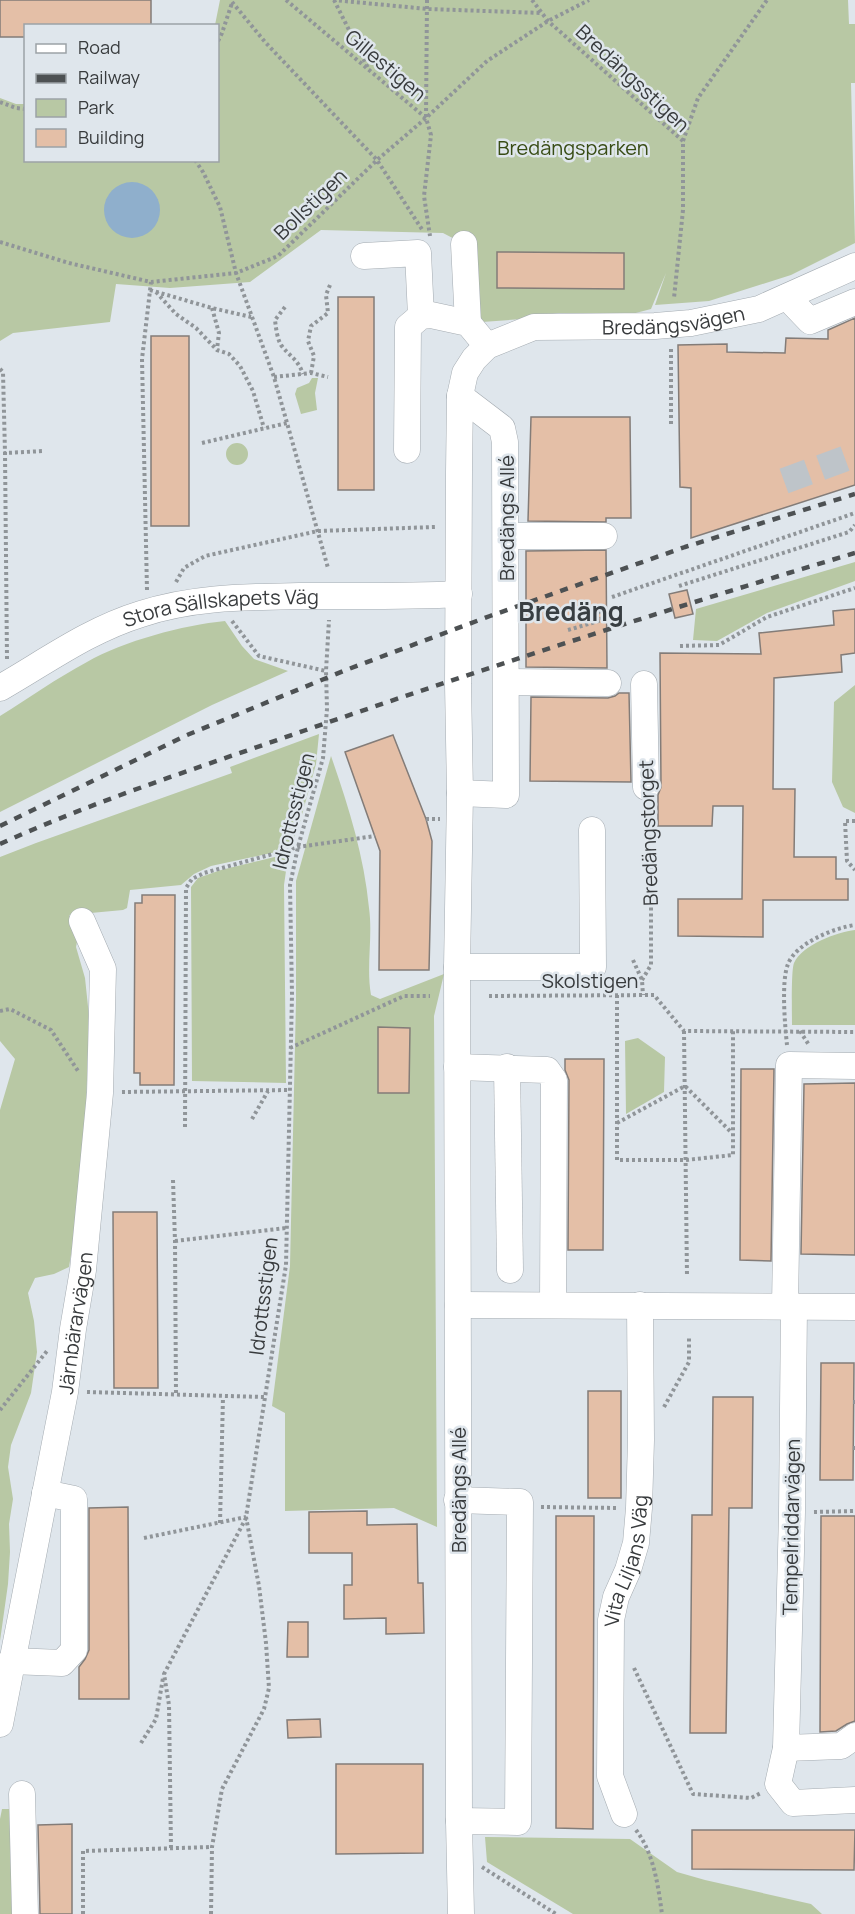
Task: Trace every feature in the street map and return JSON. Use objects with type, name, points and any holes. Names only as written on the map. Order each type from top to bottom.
[{"type":"street","points":[[464,244],[468,323],[487,346]]},
{"type":"street","points":[[364,256],[418,253],[421,316]]},
{"type":"street","name":"Bredängsvägen","points":[[487,346],[534,327],[655,326],[691,323],[759,309],[855,266]]},
{"type":"street","points":[[787,297],[810,321],[855,302]]},
{"type":"street","points":[[407,450],[408,327],[421,316],[431,315],[468,323]]},
{"type":"street","name":"Bredängs Allé","points":[[461,1911],[457,1500],[460,396],[465,373],[474,358],[487,346]]},
{"type":"street","name":"Bredängs Allé","points":[[460,396],[502,428],[506,442],[507,682],[506,795],[460,793]]},
{"type":"street","points":[[506,527],[603,528]]},
{"type":"street","name":"Stora Sällskapets Väg","points":[[3,686],[86,636],[147,612],[181,603],[244,597],[459,594]]},
{"type":"street","points":[[507,682],[608,683]]},
{"type":"street","name":"Bredängstorget","points":[[644,684],[646,788]]},
{"type":"street","points":[[457,967],[593,967],[592,830]]},
{"type":"street","name":"Järnbärarvägen","points":[[0,1724],[65,1392],[83,1269],[91,1084],[103,969],[81,921]]},
{"type":"street","name":"Tempelriddarvägen","points":[[778,1784],[786,1748],[792,1512],[789,1065],[855,1066]]},
{"type":"street","points":[[457,1067],[548,1070],[554,1080],[553,1305]]},
{"type":"street","points":[[507,1067],[510,1270]]},
{"type":"street","points":[[458,1305],[855,1307]]},
{"type":"street","name":"Vita Liljans Väg","points":[[624,1814],[610,1776],[611,1620],[616,1597],[636,1543],[639,1508],[640,1305]]},
{"type":"street","points":[[11,1661],[62,1663],[74,1650],[74,1499],[45,1493]]},
{"type":"street","points":[[457,1500],[520,1502],[518,1822],[459,1821]]},
{"type":"street","points":[[786,1748],[840,1746],[855,1736]]},
{"type":"street","points":[[778,1784],[793,1803],[855,1800]]},
{"type":"street","points":[[22,1794],[25,1914]]},
{"type":"path","name":"Gillestigen","points":[[286,0],[426,118],[431,135],[424,196],[432,245],[377,160]]},
{"type":"path","points":[[334,0],[369,72]]},
{"type":"path","points":[[334,0],[428,9],[542,13]]},
{"type":"path","points":[[426,118],[427,0]]},
{"type":"path","name":"Bredängsstigen","points":[[532,0],[548,21],[683,141],[683,210],[674,298]]},
{"type":"path","name":"Bollstigen","points":[[0,242],[69,263],[151,282],[236,273],[278,256],[377,160],[487,61],[548,21],[590,0]]},
{"type":"path","points":[[683,141],[698,98],[767,0]]},
{"type":"path","points":[[219,39],[232,1]]},
{"type":"path","points":[[232,1],[265,42],[377,160]]},
{"type":"path","points":[[0,102],[24,109]]},
{"type":"path","points":[[196,162],[220,207],[236,273],[274,377],[328,568]]},
{"type":"path","points":[[147,612],[142,359],[151,282]]},
{"type":"path","points":[[310,373],[314,356],[308,341],[311,326],[328,313],[326,296],[330,285]]},
{"type":"path","points":[[150,290],[252,317]]},
{"type":"path","points":[[156,292],[176,314],[196,328],[217,350],[229,354],[240,366],[253,391],[264,428]]},
{"type":"path","points":[[285,307],[275,320],[277,332],[281,345],[299,363],[303,374]]},
{"type":"path","points":[[212,308],[219,333],[217,350]]},
{"type":"path","points":[[671,424],[672,345]]},
{"type":"path","points":[[0,369],[3,372],[2,444],[5,453],[7,655],[3,686]]},
{"type":"path","points":[[274,377],[310,373],[328,377]]},
{"type":"path","points":[[202,443],[287,423]]},
{"type":"path","points":[[5,453],[44,452]]},
{"type":"path","points":[[612,597],[855,513]]},
{"type":"path","points":[[679,586],[849,532],[855,525]]},
{"type":"path","points":[[181,603],[176,582],[184,568],[205,556],[318,531],[435,527]]},
{"type":"path","points":[[680,646],[719,645],[766,616],[855,588]]},
{"type":"path","points":[[215,599],[259,656],[326,671]]},
{"type":"path","points":[[568,630],[602,620],[600,612],[595,613]]},
{"type":"path","name":"Idrottsstigen","points":[[211,1914],[212,1847],[222,1789],[264,1709],[268,1688],[266,1643],[259,1586],[246,1517],[286,1265],[292,995],[290,885],[298,847],[323,758],[327,709],[326,671],[329,620]]},
{"type":"path","points":[[0,658],[7,655]]},
{"type":"path","name":"Bredängstorget","points":[[642,981],[651,965],[651,820],[646,788]]},
{"type":"path","points":[[855,821],[845,821],[847,861],[855,870]]},
{"type":"path","points":[[185,1127],[186,888],[192,879],[204,873],[298,847],[375,837]]},
{"type":"path","points":[[786,1031],[785,986],[788,964],[807,943],[825,933],[855,925]]},
{"type":"path","points":[[633,960],[642,981],[643,995]]},
{"type":"path","points":[[617,995],[617,1160],[686,1160],[733,1155],[733,1031]]},
{"type":"path","name":"Skolstigen","points":[[489,996],[654,995],[684,1031]]},
{"type":"path","points":[[290,1048],[404,996],[430,996]]},
{"type":"path","points":[[0,1011],[10,1008],[51,1030],[91,1084],[185,1092],[289,1090]]},
{"type":"path","points":[[687,1276],[684,1031],[855,1032]]},
{"type":"path","points":[[617,1124],[685,1086]]},
{"type":"path","points":[[685,1086],[732,1134]]},
{"type":"path","points":[[252,1119],[268,1091]]},
{"type":"path","points":[[173,1180],[176,1396]]},
{"type":"path","points":[[175,1241],[286,1228]]},
{"type":"path","points":[[0,1410],[50,1348],[73,1329]]},
{"type":"path","points":[[640,1440],[669,1399],[688,1362],[689,1336]]},
{"type":"path","points":[[65,1392],[264,1397]]},
{"type":"path","points":[[220,1523],[223,1397]]},
{"type":"path","points":[[520,1507],[639,1508]]},
{"type":"path","points":[[822,1512],[855,1512]]},
{"type":"path","points":[[144,1538],[246,1517]]},
{"type":"path","points":[[141,1743],[156,1719],[164,1674],[246,1517]]},
{"type":"path","points":[[631,1661],[693,1794],[751,1798],[778,1784]]},
{"type":"path","points":[[164,1674],[169,1705],[171,1848]]},
{"type":"path","points":[[624,1814],[641,1836],[654,1866],[662,1914]]},
{"type":"path","points":[[83,1914],[82,1851],[212,1847]]},
{"type":"path","points":[[459,1852],[556,1914]]},
{"type":"green space","name":"Bredängsparken","points":[[220,0],[848,0],[849,24],[855,24],[855,83],[851,83],[855,243],[791,275],[709,301],[655,305],[666,273],[651,309],[628,315],[559,313],[522,319],[468,323],[464,244],[443,233],[321,230],[250,282],[170,288],[116,284],[110,322],[13,333],[0,341],[0,98],[16,104],[24,104],[24,162],[219,162],[219,24],[215,24]]},
{"type":"green space","points":[[312,378],[318,378],[315,393],[317,410],[301,414],[295,394],[297,388],[309,383]]},
{"type":"green space","points":[[233,443],[241,443],[248,450],[248,458],[241,465],[233,465],[226,458],[226,450]]},
{"type":"green space","points":[[855,562],[855,581],[767,613],[717,641],[693,640],[696,609]]},
{"type":"green space","points":[[225,621],[254,659],[288,671],[212,705],[0,812],[0,716],[76,668],[118,647],[173,630]]},
{"type":"green space","points":[[855,685],[855,813],[843,807],[832,782],[834,702]]},
{"type":"green space","points":[[319,734],[316,764],[298,829],[292,842],[281,851],[211,866],[194,874],[181,885],[130,890],[127,908],[123,910],[69,915],[80,927],[76,947],[85,978],[89,1016],[84,1175],[69,1267],[54,1274],[35,1278],[28,1293],[37,1352],[31,1393],[11,1445],[8,1467],[13,1499],[9,1524],[8,1584],[0,1641],[0,1110],[15,1059],[0,1041],[0,857],[232,773],[230,767]]},
{"type":"green space","points":[[331,756],[354,830],[367,888],[370,919],[371,995],[380,999],[444,974],[434,1016],[437,1527],[394,1508],[285,1511],[285,1413],[272,1406],[290,1266],[296,1001],[296,881]]},
{"type":"green space","points":[[291,853],[284,885],[286,1083],[192,1081],[191,887],[198,878],[221,870]]},
{"type":"green space","points":[[855,930],[855,1025],[792,1025],[792,974],[798,956],[821,940]]},
{"type":"green space","points":[[638,1038],[665,1057],[664,1092],[626,1114],[625,1041]]},
{"type":"green space","points":[[2,1809],[22,1809],[22,1914],[0,1914],[0,1819]]},
{"type":"green space","points":[[485,1837],[630,1839],[677,1872],[811,1904],[822,1914],[573,1914],[487,1862]]},
{"type":"water","points":[[126,182],[138,182],[148,186],[156,194],[160,210],[156,226],[148,234],[138,238],[126,238],[116,234],[108,226],[104,216],[104,204],[108,194],[116,186]]},
{"type":"building","points":[[0,0],[151,0],[151,24],[24,24],[24,37],[0,37]]},
{"type":"building","points":[[497,252],[624,253],[624,289],[497,288]]},
{"type":"building","points":[[338,297],[374,297],[374,490],[338,490]]},
{"type":"building","points":[[855,318],[855,485],[691,538],[691,488],[680,487],[678,345],[727,344],[727,352],[785,353],[786,338],[828,339],[828,330]]},
{"type":"building","points":[[151,336],[189,336],[189,526],[151,526]]},
{"type":"building","points":[[531,417],[630,417],[631,518],[606,518],[606,522],[528,521]]},
{"type":"building","points":[[606,550],[607,668],[526,667],[526,551]]},
{"type":"building","points":[[687,590],[693,614],[675,618],[669,594]]},
{"type":"building","points":[[855,609],[855,653],[841,655],[842,672],[774,678],[773,789],[795,789],[794,857],[836,857],[836,879],[848,879],[848,900],[763,900],[763,937],[678,936],[678,899],[742,899],[743,806],[713,806],[712,826],[658,826],[658,795],[661,787],[660,653],[761,654],[759,633],[834,625],[833,611]]},
{"type":"building","points":[[619,693],[629,693],[631,782],[530,781],[531,697],[608,698]]},
{"type":"building","points":[[393,735],[426,819],[432,841],[429,970],[379,970],[380,851],[345,752]]},
{"type":"building","points":[[142,895],[175,895],[174,1085],[140,1085],[140,1073],[134,1073],[135,903],[142,903]]},
{"type":"building","points":[[378,1027],[410,1028],[409,1093],[378,1093]]},
{"type":"building","points":[[565,1059],[604,1059],[603,1250],[568,1250],[569,1080],[565,1070]]},
{"type":"building","points":[[741,1069],[774,1069],[771,1261],[740,1260]]},
{"type":"building","points":[[855,1083],[855,1255],[801,1254],[804,1084]]},
{"type":"building","points":[[113,1212],[157,1212],[158,1388],[114,1388]]},
{"type":"building","points":[[821,1363],[854,1363],[853,1480],[820,1480]]},
{"type":"building","points":[[588,1391],[621,1391],[621,1498],[588,1498]]},
{"type":"building","points":[[713,1397],[753,1397],[752,1508],[729,1508],[726,1733],[690,1733],[692,1515],[712,1515]]},
{"type":"building","points":[[128,1507],[129,1699],[79,1699],[79,1667],[89,1650],[89,1508]]},
{"type":"building","points":[[367,1511],[367,1525],[417,1524],[418,1583],[423,1583],[424,1633],[386,1634],[386,1618],[344,1619],[344,1585],[352,1585],[352,1553],[309,1553],[309,1512]]},
{"type":"building","points":[[556,1516],[594,1516],[593,1829],[556,1828]]},
{"type":"building","points":[[821,1516],[855,1516],[855,1721],[836,1731],[820,1732]]},
{"type":"building","points":[[288,1622],[308,1622],[308,1657],[287,1657]]},
{"type":"building","points":[[320,1719],[321,1737],[288,1738],[287,1720]]},
{"type":"building","points":[[336,1764],[423,1764],[423,1853],[336,1854]]},
{"type":"building","points":[[72,1824],[72,1914],[40,1914],[38,1825]]},
{"type":"building","points":[[692,1830],[855,1830],[854,1870],[692,1869]]},
{"type":"tunnel","points":[[784,481],[855,455]]},
{"type":"railway","points":[[0,826],[187,735],[346,670],[685,547],[855,494]]},
{"type":"railway","points":[[0,844],[113,798],[374,707],[580,638],[855,553]]},
{"type":"district","name":"Bredäng","points":[[571,611]]}]
